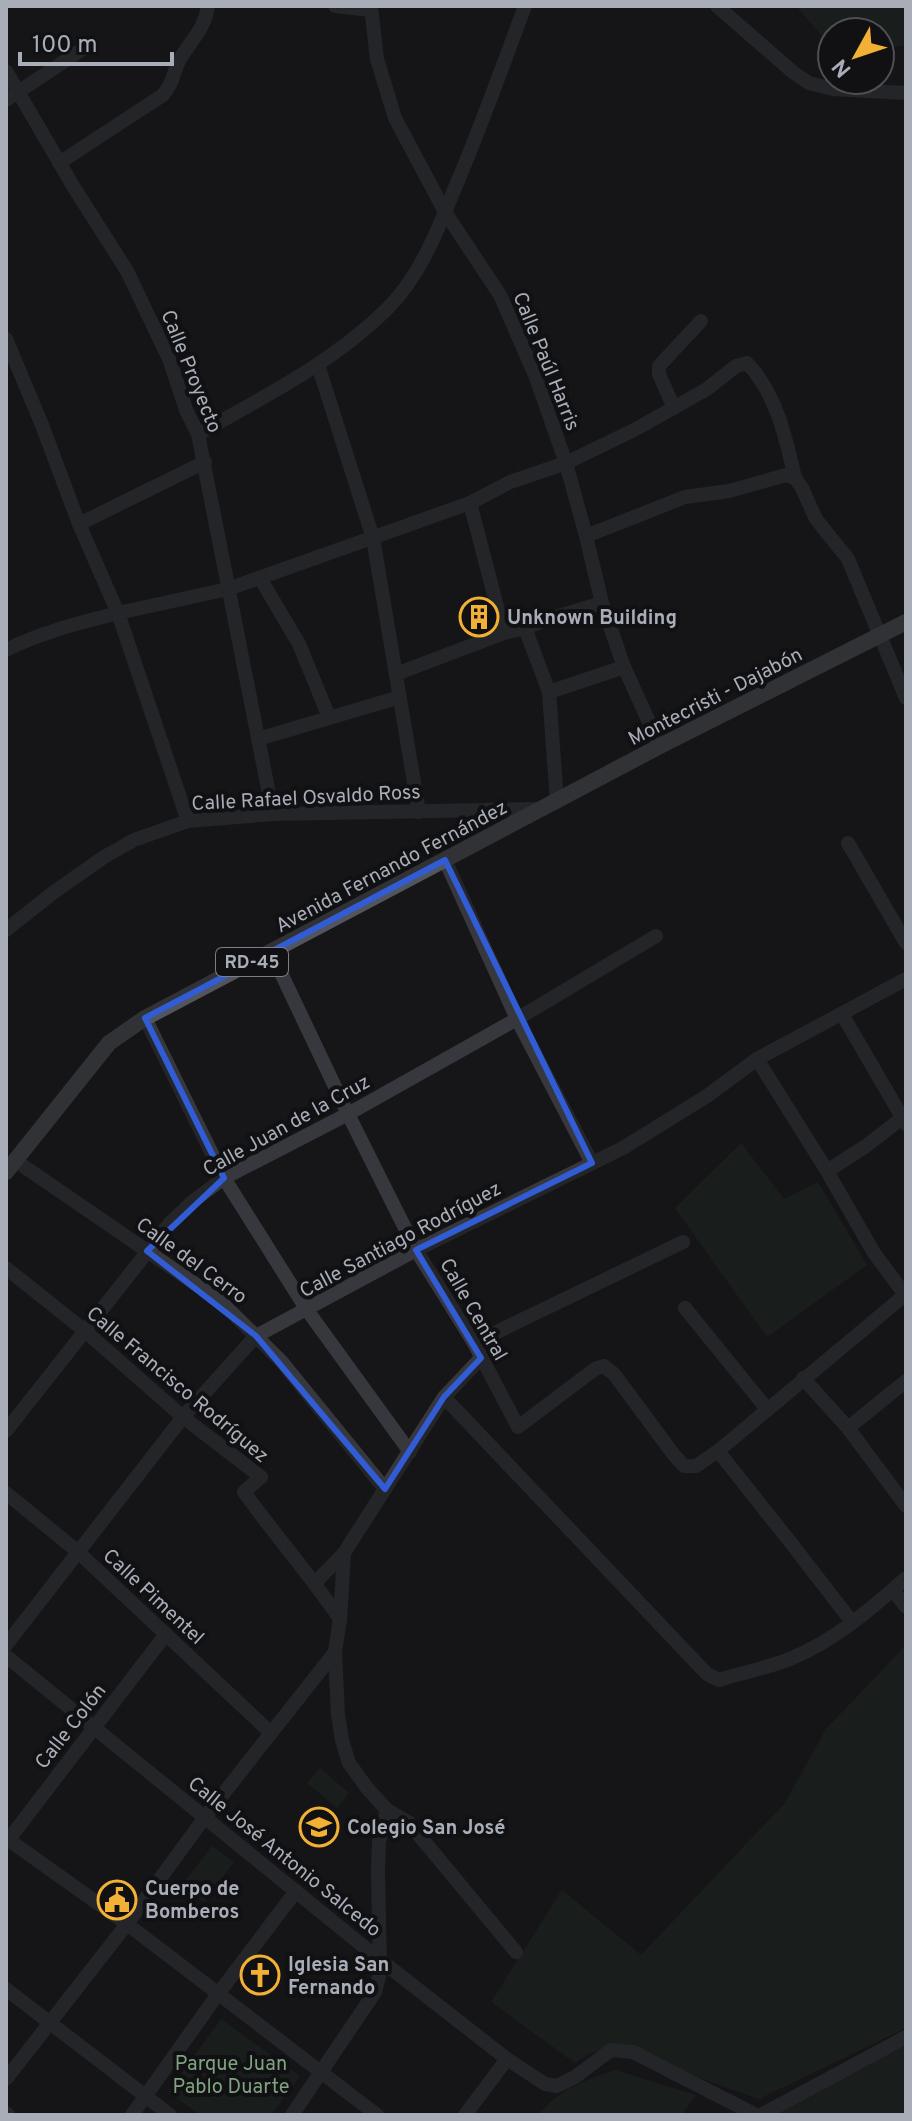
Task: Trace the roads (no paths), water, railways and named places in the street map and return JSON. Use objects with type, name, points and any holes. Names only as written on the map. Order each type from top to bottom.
[{"type":"main road","name":"Montecristi - Dajabón","points":[[550,805],[906,622]]},
{"type":"main road","name":"Avenida Fernando Fernández","points":[[11,1166],[109,1043],[145,1018],[550,805]]},
{"type":"street","points":[[59,163],[163,95],[172,85],[180,59],[197,37],[208,6]]},
{"type":"street","points":[[335,6],[371,8]]},
{"type":"street","points":[[198,434],[318,365],[387,309],[405,289],[445,212],[525,6]]},
{"type":"street","points":[[717,6],[809,83],[833,89],[906,93]]},
{"type":"street","name":"Calle Paúl Harris","points":[[371,8],[377,59],[395,118],[445,212],[500,295],[535,375],[566,463],[602,603],[624,667],[660,746]]},
{"type":"street","points":[[12,96],[83,49]]},
{"type":"street","name":"Calle Proyecto","points":[[6,71],[12,96],[59,163],[127,271],[170,361],[186,410],[198,434],[273,814]]},
{"type":"street","points":[[674,408],[659,374],[659,366],[701,321]]},
{"type":"street","points":[[6,339],[79,524],[118,613],[188,821]]},
{"type":"street","points":[[6,650],[66,626],[228,589],[470,503],[510,482],[566,463],[674,408],[707,389],[736,366],[747,363],[774,406],[795,478],[816,519],[848,559],[906,698]]},
{"type":"street","points":[[318,365],[373,538],[419,812]]},
{"type":"street","points":[[79,524],[205,462]]},
{"type":"street","points":[[586,536],[685,497],[729,491],[786,475],[795,478]]},
{"type":"street","points":[[470,503],[504,633]]},
{"type":"street","points":[[260,578],[299,644],[329,717]]},
{"type":"street","points":[[396,674],[504,633],[602,603]]},
{"type":"street","points":[[525,628],[549,692],[550,805]]},
{"type":"street","points":[[549,692],[624,667]]},
{"type":"street","points":[[258,739],[400,697]]},
{"type":"street","name":"Calle Rafael Osvaldo Ross","points":[[6,930],[104,857],[134,840],[188,821],[273,814],[419,812],[550,805]]},
{"type":"street","points":[[848,843],[906,943]]},
{"type":"street","points":[[445,860],[517,1019],[592,1163]]},
{"type":"street","name":"Calle Juan de la Cruz","points":[[6,1431],[147,1251],[192,1202],[224,1178],[348,1114],[656,936]]},
{"type":"street","name":"Calle Central","points":[[271,952],[416,1250],[474,1343],[518,1427],[595,1369],[604,1366],[614,1374],[684,1466],[696,1466],[718,1451]]},
{"type":"street","name":"Calle Santiago Rodríguez","points":[[6,1645],[183,1417],[256,1336],[416,1250],[623,1148],[667,1123],[757,1059],[906,979]]},
{"type":"street","points":[[827,1171],[905,1119],[842,1014]]},
{"type":"street","points":[[145,1018],[224,1178],[307,1310],[410,1452]]},
{"type":"street","points":[[757,1059],[874,1253],[906,1295],[718,1451],[852,1622]]},
{"type":"street","name":"Calle del Cerro","points":[[11,1166],[220,1301],[281,1361],[385,1489]]},
{"type":"street","points":[[474,1343],[683,1242]]},
{"type":"street","name":"Calle Francisco Rodríguez","points":[[6,1268],[85,1331],[183,1417],[261,1477],[244,1492],[340,1619]]},
{"type":"street","points":[[685,1308],[767,1409]]},
{"type":"street","points":[[342,1591],[319,1589],[444,1397],[481,1358]]},
{"type":"street","points":[[803,1378],[848,1428],[906,1506]]},
{"type":"street","points":[[848,1428],[906,1381]]},
{"type":"street","points":[[444,1397],[707,1674],[719,1680],[790,1659],[810,1649],[852,1622],[906,1578]]},
{"type":"street","name":"Calle Pimentel","points":[[6,1493],[77,1551],[271,1733]]},
{"type":"street","points":[[344,1553],[335,1652],[338,1715],[349,1763],[387,1810],[408,1822],[516,1952]]},
{"type":"street","points":[[893,1590],[906,1607]]},
{"type":"street","name":"Calle Colón","points":[[7,1840],[166,1634]]},
{"type":"street","points":[[6,2079],[335,1652]]},
{"type":"street","name":"Calle José Antonio Salcedo","points":[[6,1656],[379,1959],[507,2059],[545,2084],[557,2086],[575,2077],[611,2050],[633,2052],[758,2115]]},
{"type":"street","points":[[292,2115],[375,1992],[380,1973],[379,1842],[387,1810]]},
{"type":"street","points":[[7,1840],[127,1924],[377,2115]]},
{"type":"street","points":[[132,2115],[296,1891]]},
{"type":"street","points":[[6,1989],[170,2115]]},
{"type":"street","points":[[758,2115],[906,2037]]},
{"type":"street","points":[[465,2115],[507,2059]]},
{"type":"place","name":"Unknown Building","points":[[479,617]]},
{"type":"place","name":"Colegio San José","points":[[319,1827]]},
{"type":"place","name":"Cuerpo de Bomberos","points":[[117,1900]]},
{"type":"place","name":"Iglesia San Fernando","points":[[260,1975]]},
{"type":"park label","name":"Parque Juan Pablo Duarte","points":[[231,2074]]}]
